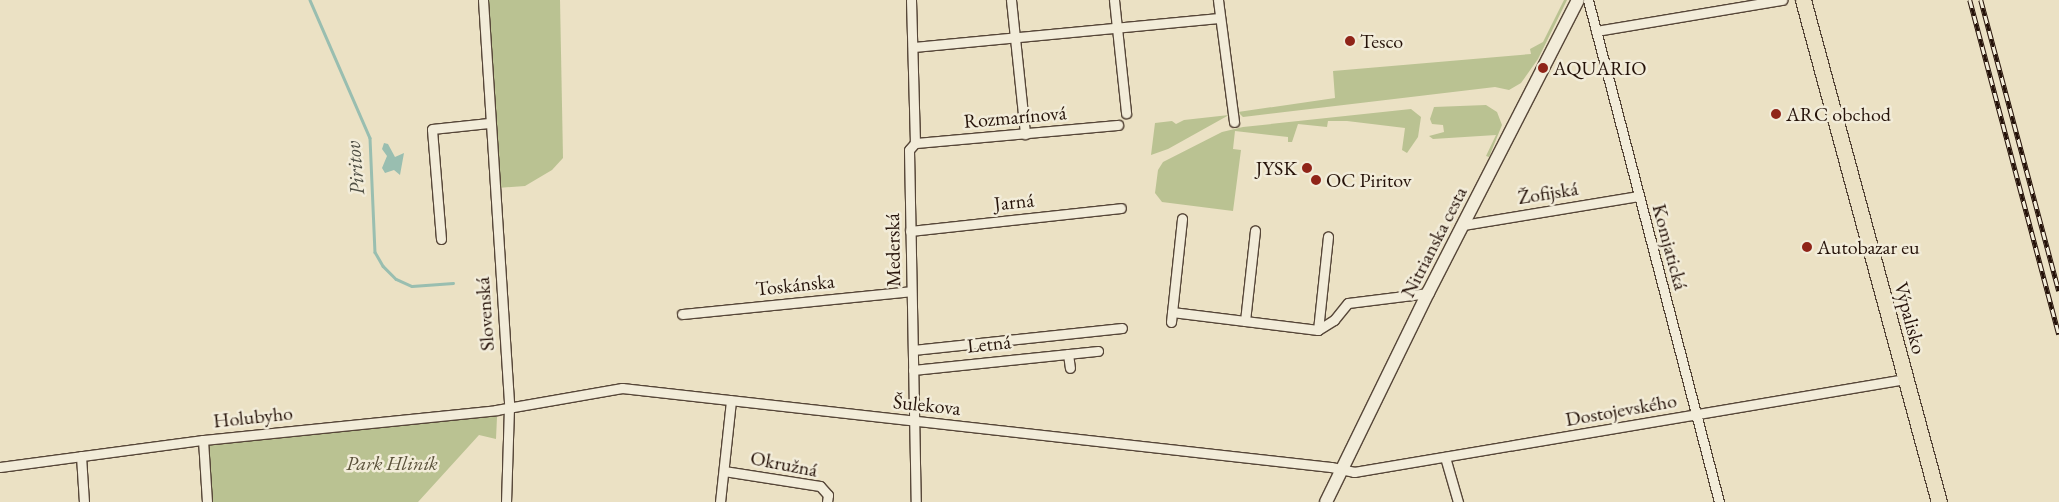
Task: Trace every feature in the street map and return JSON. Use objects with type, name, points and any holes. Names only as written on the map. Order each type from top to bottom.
[{"type":"main road","name":"Nitrianska cesta","points":[[1326,502],[1428,293],[1578,0]]},
{"type":"main road","name":"Výpalisko","points":[[1803,0],[1939,502]]},
{"type":"street","name":"Slovenská","points":[[483,0],[489,123],[509,407],[506,502]]},
{"type":"street","name":"Mederská","points":[[911,0],[916,144],[909,150],[916,502]]},
{"type":"street","points":[[1011,0],[1025,134]]},
{"type":"street","points":[[1114,0],[1126,113]]},
{"type":"street","points":[[1218,0],[1234,122]]},
{"type":"street","name":"Komjatická","points":[[1588,0],[1719,502]]},
{"type":"street","points":[[1596,31],[1782,0]]},
{"type":"street","points":[[913,47],[1015,39],[1220,18]]},
{"type":"street","points":[[441,239],[432,129],[489,123]]},
{"type":"street","name":"Rozmarínová","points":[[916,144],[1118,125]]},
{"type":"street","name":"Žofijská","points":[[1463,225],[1639,196]]},
{"type":"street","name":"Jarná","points":[[910,231],[1121,208]]},
{"type":"street","points":[[1171,322],[1182,219]]},
{"type":"street","points":[[1245,322],[1255,231]]},
{"type":"street","points":[[1318,330],[1328,237]]},
{"type":"street","name":"Toskánska","points":[[682,314],[911,291]]},
{"type":"street","points":[[1172,312],[1318,330],[1337,316],[1348,303],[1428,293]]},
{"type":"street","points":[[1320,310],[1328,317],[1337,316]]},
{"type":"street","points":[[913,350],[1122,328]]},
{"type":"street","name":"Letná","points":[[913,370],[1098,351]]},
{"type":"street","points":[[1068,354],[1070,368]]},
{"type":"street","name":"Dostojevského","points":[[1342,469],[1354,472],[1906,378]]},
{"type":"street","name":"Šulekova","points":[[509,407],[622,388],[1342,469]]},
{"type":"street","name":"Okružná","points":[[720,502],[731,400]]},
{"type":"street","name":"Holubyho","points":[[0,467],[203,440],[509,407]]},
{"type":"street","points":[[203,440],[207,502]]},
{"type":"street","points":[[81,456],[84,502]]},
{"type":"street","points":[[1445,457],[1458,502]]},
{"type":"street","name":"Okružná","points":[[724,471],[820,486],[828,495],[827,502]]},
{"type":"green space","points":[[486,0],[560,0],[563,158],[552,170],[525,186],[497,188]]},
{"type":"green space","points":[[1564,0],[1567,0],[1538,59],[1521,83],[1509,90],[1495,87],[1243,117],[1238,112],[1335,98],[1333,71],[1531,54],[1530,49],[1543,42]]},
{"type":"green space","points":[[1486,105],[1497,112],[1502,125],[1489,157],[1486,156],[1496,135],[1433,139],[1429,136],[1444,132],[1443,125],[1432,124],[1430,119],[1434,107]]},
{"type":"green space","points":[[1411,109],[1421,117],[1418,137],[1407,153],[1402,150],[1405,128],[1347,121],[1328,121],[1327,127],[1298,124],[1292,142],[1288,142],[1288,137],[1235,131],[1233,149],[1241,150],[1233,211],[1162,202],[1155,193],[1158,170],[1163,162],[1222,132],[1243,127]]},
{"type":"green space","points":[[1229,115],[1168,149],[1151,155],[1155,123],[1172,121],[1176,124],[1184,120]]},
{"type":"green space","name":"Park Hliník","points":[[488,413],[497,417],[496,439],[479,435],[418,502],[211,502],[207,448],[215,442]]},
{"type":"shaded area","points":[[384,143],[388,144],[395,157],[404,153],[400,175],[394,170],[385,173],[382,168],[387,156],[382,149]]},
{"type":"waterway","name":"Piritov","points":[[310,0],[370,138],[375,252],[383,266],[396,279],[412,286],[453,283]]},
{"type":"railway","points":[[1970,0],[2059,334]]},
{"type":"railway","points":[[1981,0],[2059,291]]},
{"type":"place","name":"Tesco","points":[[1350,41]]},
{"type":"place","name":"AQUARIO","points":[[1543,68]]},
{"type":"place","name":"ARC obchod","points":[[1776,114]]},
{"type":"place","name":"JYSK","points":[[1307,168]]},
{"type":"place","name":"OC Piritov","points":[[1316,180]]},
{"type":"place","name":"Autobazar eu","points":[[1807,247]]}]
